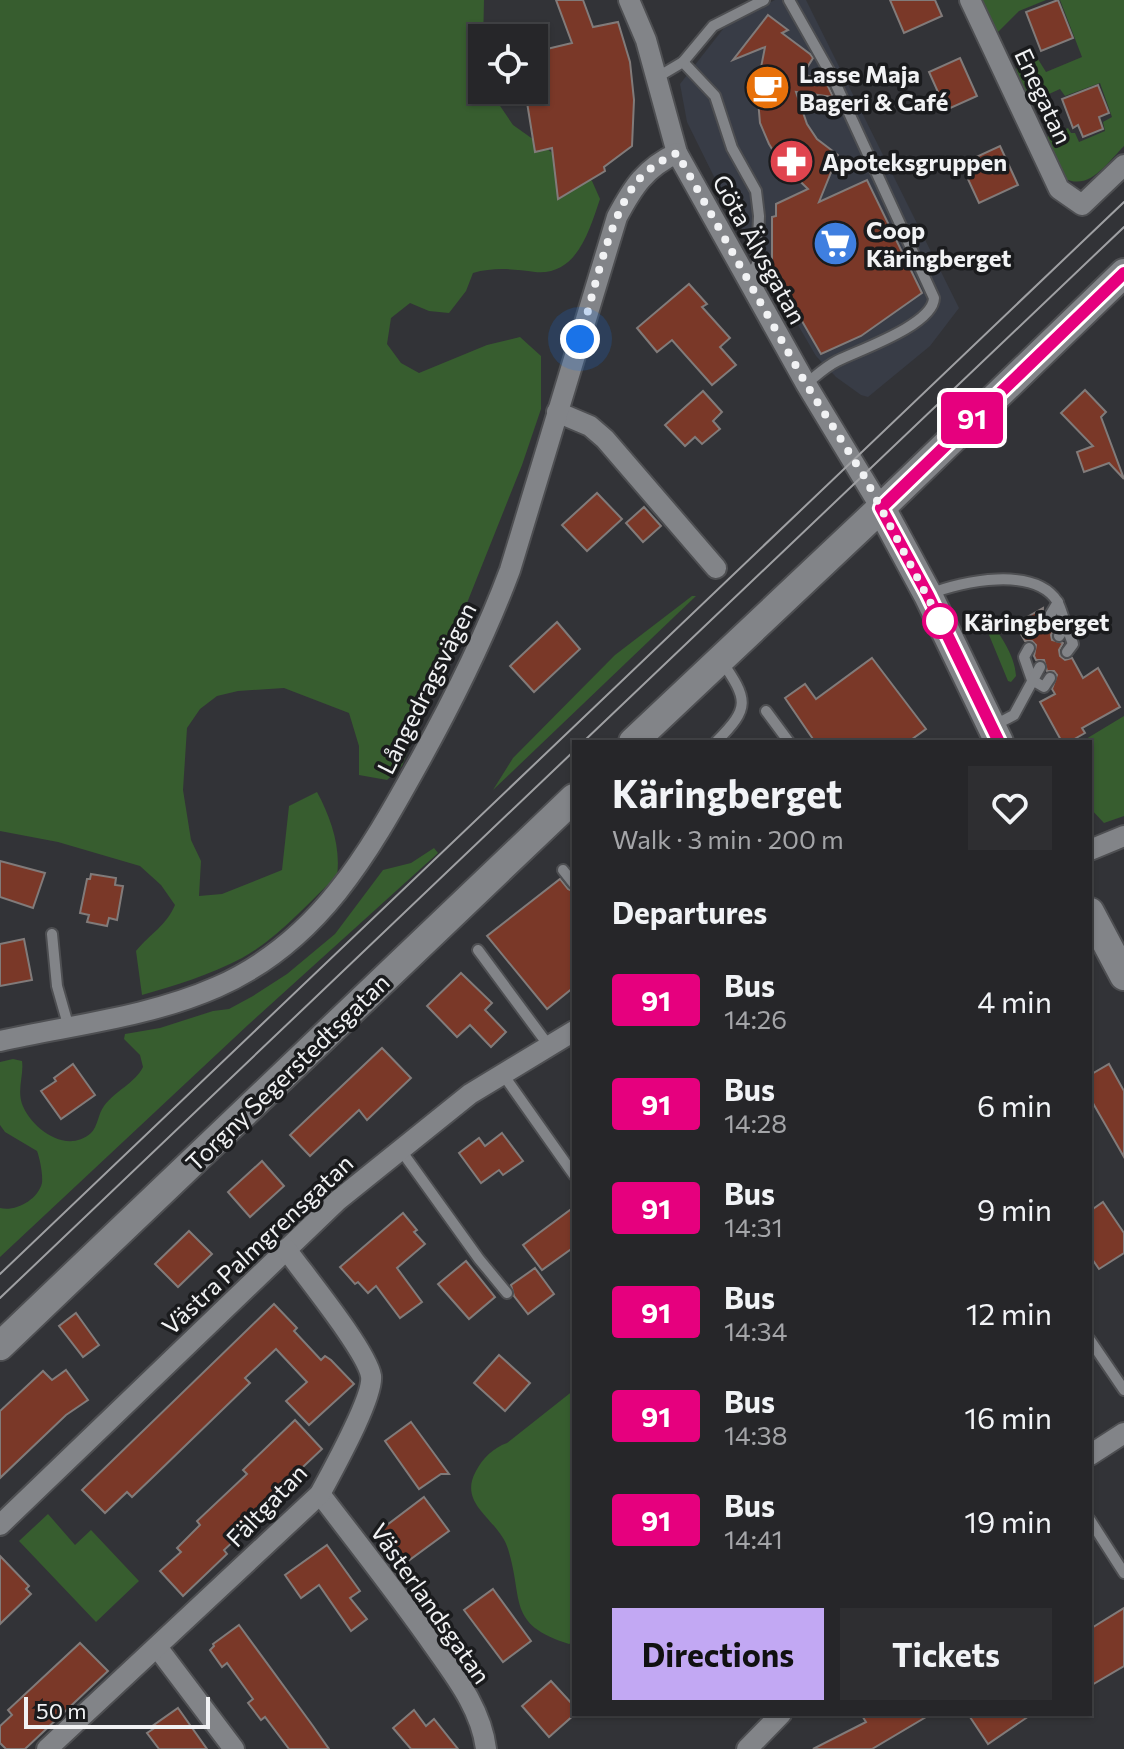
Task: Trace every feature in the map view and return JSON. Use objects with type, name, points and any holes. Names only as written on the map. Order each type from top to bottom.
[{"type":"street","name":"Göta Älvsgatan","points":[[629,0],[646,40],[677,153],[806,384],[881,508]]},
{"type":"street","name":"Enegatan","points":[[970,0],[1059,189],[1082,205],[1124,165]]},
{"type":"street","name":"Långedragsvägen","points":[[0,1041],[69,1028],[187,999],[244,975],[292,942],[338,893],[369,850],[466,678],[510,570],[617,217],[634,185],[661,161],[677,153]]},
{"type":"street","points":[[635,740],[1124,273]]},
{"type":"street","points":[[557,412],[590,426],[605,439],[716,568]]},
{"type":"street","points":[[881,508],[928,595],[995,734]]},
{"type":"street","name":"Torgny Segerstedtsgatan","points":[[0,1346],[572,800]]},
{"type":"street","points":[[1092,849],[1124,836]]},
{"type":"street","points":[[1092,916],[1124,976]]},
{"type":"street","name":"Västra Palmgrensgatan","points":[[0,1525],[337,1201],[470,1094],[572,1032]]},
{"type":"street","name":"Fältgatan","points":[[47,1749],[320,1494],[365,1401],[371,1377],[363,1356],[286,1249]]},
{"type":"street","points":[[1092,1454],[1124,1433]]},
{"type":"street","name":"Västerlandsgatan","points":[[320,1494],[398,1595],[464,1689],[481,1724],[486,1749]]},
{"type":"street","points":[[157,1647],[234,1749]]},
{"type":"street","points":[[747,1749],[779,1716]]},
{"type":"lane","points":[[656,78],[683,62],[713,26],[764,0]]},
{"type":"lane","points":[[789,0],[833,78],[934,298],[934,306],[925,315],[834,363],[806,384]]},
{"type":"lane","points":[[683,62],[715,96],[732,148],[756,191],[759,216],[757,264],[748,281]]},
{"type":"lane","points":[[928,595],[956,584],[1007,580],[1026,582],[1047,591],[1058,602],[1073,644],[1067,652]]},
{"type":"lane","points":[[1049,617],[1058,602]]},
{"type":"lane","points":[[1059,636],[1066,625]]},
{"type":"lane","points":[[1029,648],[1024,657],[1032,680],[1044,687],[1050,678]]},
{"type":"lane","points":[[718,740],[740,716],[742,709],[737,684],[721,659]]},
{"type":"lane","points":[[995,734],[1014,715],[1040,667]]},
{"type":"lane","points":[[766,711],[788,740]]},
{"type":"lane","points":[[563,870],[572,881]]},
{"type":"lane","points":[[52,934],[57,986],[69,1028]]},
{"type":"lane","points":[[478,950],[549,1046]]},
{"type":"lane","points":[[502,1073],[572,1172]]},
{"type":"lane","points":[[400,1149],[507,1293]]},
{"type":"lane","points":[[1092,1343],[1124,1390]]},
{"type":"lane","points":[[1092,1523],[1124,1573]]},
{"type":"shaded area","points":[[775,0],[806,0],[959,308],[930,346],[868,397],[836,377],[816,356],[728,205],[687,122],[680,84],[727,24]]},
{"type":"green space","points":[[0,0],[484,0],[483,24],[468,24],[468,104],[499,104],[513,125],[592,181],[600,199],[586,237],[571,259],[561,267],[535,272],[496,269],[473,273],[466,291],[449,313],[429,311],[410,303],[391,318],[387,344],[401,363],[419,373],[487,345],[520,337],[541,356],[541,409],[522,465],[402,766],[387,780],[359,775],[359,746],[349,713],[284,688],[238,691],[217,696],[200,709],[187,728],[183,790],[191,840],[201,861],[199,896],[222,894],[282,870],[289,806],[317,792],[334,833],[338,854],[337,876],[280,931],[242,958],[205,975],[142,995],[136,951],[163,924],[175,905],[161,885],[140,866],[58,842],[0,831]]},
{"type":"green space","points":[[982,0],[1046,0],[1019,11],[997,33]]},
{"type":"green space","points":[[1060,0],[1124,0],[1124,146],[1105,167],[1082,181],[1064,178],[1047,137],[1068,128],[1075,133],[1079,142],[1105,131],[1103,122],[1112,117],[1100,83],[1065,96],[1060,89],[1029,103],[1016,69],[1036,56],[1046,72],[1082,57]]},
{"type":"green space","points":[[696,596],[493,790],[513,758],[615,655]]},
{"type":"green space","points":[[980,613],[985,614],[1009,651],[1016,676],[1011,682],[1008,681]]},
{"type":"green space","points":[[1124,716],[1124,816],[1104,823],[1092,810],[1092,740],[1084,740]]},
{"type":"green space","points":[[434,848],[438,853],[249,1024],[0,1257],[0,1208],[25,1203],[36,1195],[42,1180],[37,1151],[5,1132],[0,1125],[0,1062],[13,1059],[22,1061],[22,1104],[41,1130],[61,1140],[81,1139],[91,1133],[102,1109],[143,1067],[140,1055],[124,1039],[125,1034],[229,1009],[253,996],[287,974],[335,934],[383,870],[411,863]]},
{"type":"green space","points":[[572,1392],[572,1642],[569,1644],[535,1628],[526,1619],[508,1549],[475,1503],[472,1483],[476,1471],[489,1454]]},
{"type":"green space","points":[[48,1514],[75,1545],[91,1530],[139,1581],[96,1622],[19,1541]]},
{"type":"building","points":[[556,0],[583,0],[593,27],[618,22],[630,62],[634,100],[632,146],[604,167],[605,171],[558,199],[552,148],[535,152],[527,104],[548,104],[548,49],[572,43]]},
{"type":"building","points":[[890,0],[935,0],[942,16],[904,33]]},
{"type":"building","points":[[1058,0],[1073,38],[1041,51],[1026,12]]},
{"type":"building","name":"Coop Käringberget","points":[[768,15],[788,30],[782,33],[813,58],[803,74],[826,82],[833,97],[796,92],[807,124],[817,139],[838,155],[819,202],[867,180],[922,293],[861,336],[821,354],[772,269],[772,217],[776,216],[776,204],[808,189],[780,162],[760,123],[757,88],[765,47],[733,60]]},
{"type":"building","points":[[960,58],[977,96],[946,110],[929,72]]},
{"type":"building","points":[[1098,85],[1109,113],[1099,117],[1103,129],[1083,137],[1078,125],[1073,128],[1062,99]]},
{"type":"building","points":[[1000,146],[1018,185],[979,203],[961,164]]},
{"type":"building","points":[[689,284],[707,304],[702,307],[730,338],[720,347],[736,365],[712,385],[672,340],[657,352],[637,328]]},
{"type":"building","points":[[1085,390],[1106,412],[1101,417],[1124,479],[1109,463],[1084,472],[1077,452],[1093,446],[1061,413]]},
{"type":"building","points":[[703,391],[722,412],[713,421],[720,429],[702,444],[695,437],[685,446],[665,425]]},
{"type":"building","points":[[597,493],[622,519],[587,551],[562,525]]},
{"type":"building","points":[[644,507],[661,526],[643,542],[626,523]]},
{"type":"building","points":[[1043,608],[1042,622],[1055,628],[1052,640],[1063,643],[1060,656],[1065,660],[1072,658],[1083,678],[1098,668],[1120,707],[1082,728],[1085,733],[1073,740],[1061,740],[1040,702],[1055,694],[1052,689],[1057,675],[1054,671],[1047,671],[1044,660],[1036,660],[1036,645],[1025,641],[1015,624]]},
{"type":"building","points":[[557,622],[580,649],[534,692],[510,666]]},
{"type":"building","points":[[872,658],[926,729],[911,740],[814,740],[785,698],[805,684],[816,699]]},
{"type":"building","points":[[0,861],[45,873],[33,908],[0,897]]},
{"type":"building","points":[[91,874],[116,878],[115,885],[123,886],[117,920],[109,918],[107,926],[87,922],[89,915],[80,913],[87,879]]},
{"type":"building","points":[[560,879],[572,891],[572,989],[547,1009],[487,936]]},
{"type":"building","points":[[24,939],[32,980],[0,986],[0,944]]},
{"type":"building","points":[[461,973],[492,1003],[485,1010],[506,1032],[491,1047],[470,1025],[457,1037],[427,1006]]},
{"type":"building","points":[[382,1048],[411,1078],[367,1120],[359,1110],[310,1156],[290,1135]]},
{"type":"building","points":[[73,1064],[95,1095],[61,1119],[41,1091]]},
{"type":"building","points":[[1109,1064],[1124,1091],[1124,1157],[1092,1101],[1092,1074]]},
{"type":"building","points":[[502,1133],[523,1161],[503,1175],[499,1170],[481,1183],[459,1153],[479,1138],[485,1146]]},
{"type":"building","points":[[262,1161],[284,1186],[250,1217],[228,1192]]},
{"type":"building","points":[[1103,1202],[1124,1233],[1124,1253],[1099,1269],[1092,1259],[1092,1210]]},
{"type":"building","points":[[572,1208],[572,1248],[542,1270],[523,1245]]},
{"type":"building","points":[[403,1213],[425,1244],[397,1268],[422,1302],[400,1318],[376,1286],[368,1293],[340,1267]]},
{"type":"building","points":[[189,1231],[212,1254],[178,1287],[155,1264]]},
{"type":"building","points":[[466,1261],[495,1297],[469,1319],[438,1284]]},
{"type":"building","points":[[535,1268],[554,1294],[528,1314],[514,1296],[511,1285]]},
{"type":"building","points":[[274,1304],[321,1360],[325,1356],[331,1360],[354,1384],[309,1425],[286,1401],[307,1382],[276,1349],[245,1378],[250,1383],[155,1475],[132,1497],[127,1492],[105,1513],[82,1490]]},
{"type":"building","points":[[76,1313],[99,1345],[83,1357],[59,1326]]},
{"type":"building","points":[[499,1355],[530,1383],[505,1411],[474,1383]]},
{"type":"building","points":[[66,1370],[88,1400],[66,1415],[0,1478],[0,1411],[43,1371],[52,1380]]},
{"type":"building","points":[[295,1420],[322,1449],[269,1499],[274,1504],[224,1550],[227,1554],[183,1596],[160,1571],[181,1552],[177,1548],[200,1525],[197,1521],[247,1474],[243,1470]]},
{"type":"building","points":[[411,1422],[449,1474],[441,1474],[419,1489],[385,1441]]},
{"type":"building","points":[[424,1497],[449,1531],[404,1564],[379,1531]]},
{"type":"building","points":[[327,1545],[360,1591],[350,1598],[367,1619],[351,1631],[319,1585],[301,1598],[285,1575]]},
{"type":"building","points":[[0,1556],[29,1586],[26,1589],[31,1594],[0,1624]]},
{"type":"building","points":[[493,1589],[531,1641],[503,1662],[464,1610]]},
{"type":"building","points":[[1124,1608],[1124,1666],[1092,1685],[1092,1628]]},
{"type":"building","points":[[239,1625],[329,1749],[289,1749],[265,1717],[261,1720],[248,1703],[253,1699],[227,1663],[222,1667],[210,1650],[213,1644]]},
{"type":"building","points":[[80,1643],[108,1671],[25,1749],[6,1749],[0,1743],[0,1726],[12,1715],[8,1710]]},
{"type":"building","points":[[551,1681],[572,1704],[573,1716],[549,1737],[522,1706]]},
{"type":"building","points":[[178,1708],[207,1749],[159,1749],[147,1733]]},
{"type":"building","points":[[414,1710],[426,1726],[434,1719],[458,1749],[411,1749],[393,1728]]},
{"type":"building","points":[[862,1716],[928,1716],[872,1749],[813,1749],[866,1722]]},
{"type":"building","points":[[969,1716],[1029,1716],[988,1744]]},
{"type":"tram line","points":[[0,1274],[1124,202]]},
{"type":"tram line","points":[[585,740],[1124,227]]},
{"type":"tram line","points":[[0,1298],[572,753]]},
{"type":"bus line","name":"91","points":[[998,740],[928,595],[881,508],[1124,273]]},
{"type":"place","name":"Lasse Maja Bageri & Café","points":[[768,87]]},
{"type":"place","name":"Apoteksgruppen","points":[[791,161]]},
{"type":"place","name":"Coop Käringberget","points":[[835,243]]},
{"type":"place","name":"Käringberget","points":[[940,621]]},
{"type":"route","points":[[580,339],[617,217],[634,185],[661,161],[677,153],[806,384],[864,476],[940,621]]}]
